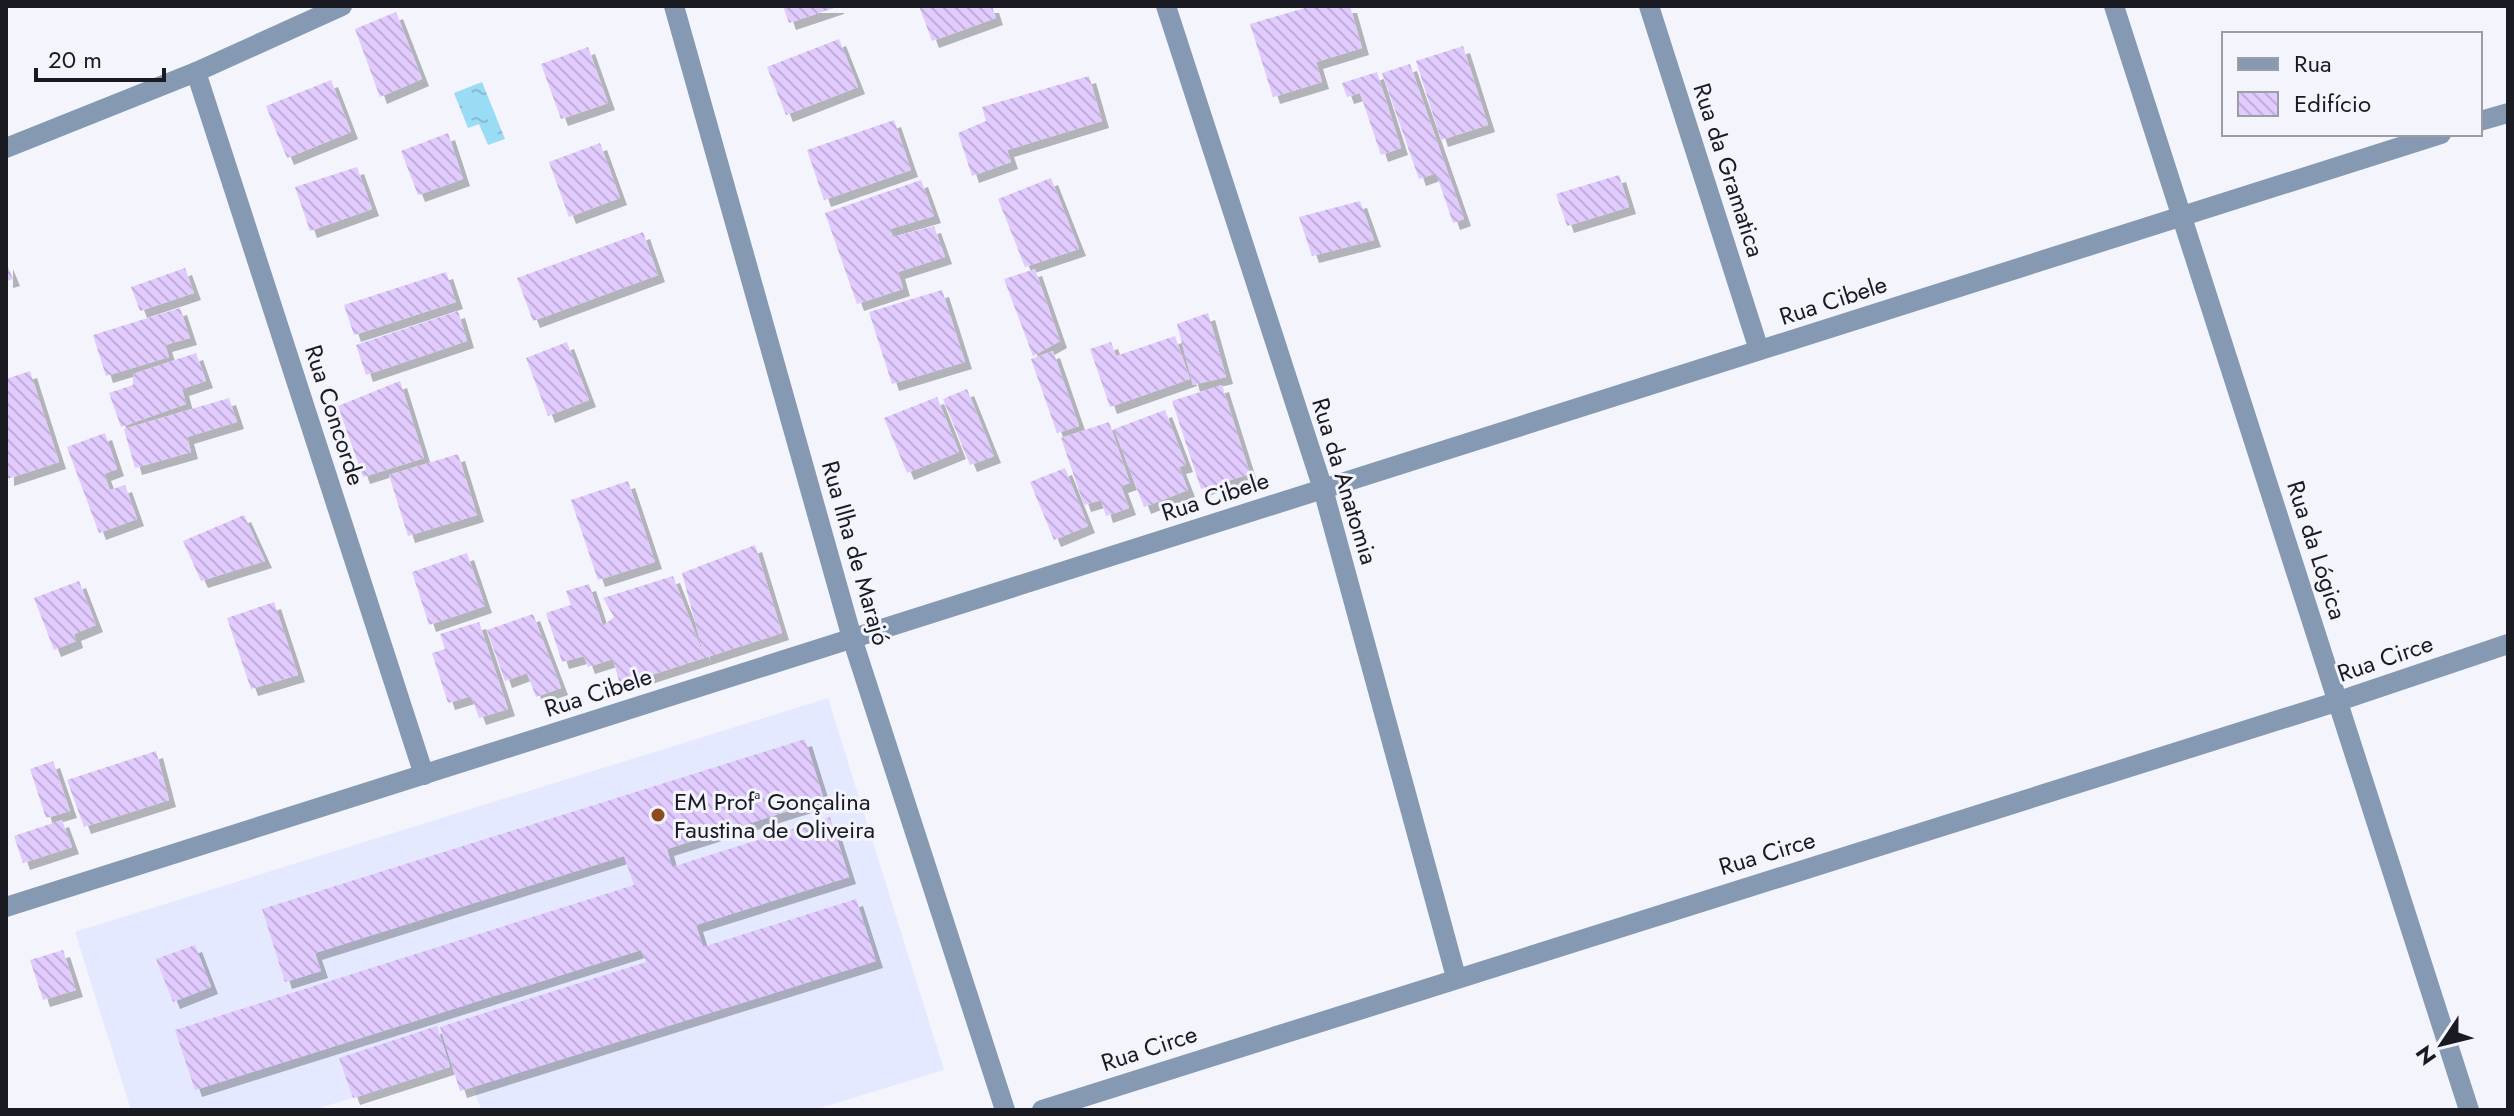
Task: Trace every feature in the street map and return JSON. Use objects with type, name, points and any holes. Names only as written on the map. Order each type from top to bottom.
[{"type":"street","points":[[6,148],[196,72],[342,6]]},
{"type":"street","name":"Rua Ilha de Marajó","points":[[674,6],[852,638],[1005,1110]]},
{"type":"street","name":"Rua da Anatomia","points":[[1166,6],[1323,489],[1456,977]]},
{"type":"street","name":"Rua da Gramatica","points":[[1649,6],[1759,350]]},
{"type":"street","name":"Rua da Lógica","points":[[2114,6],[2469,1110]]},
{"type":"street","name":"Rua Concorde","points":[[196,72],[424,775]]},
{"type":"street","points":[[2482,120],[2508,113]]},
{"type":"street","name":"Rua Cibele","points":[[6,907],[2435,136]]},
{"type":"street","name":"Rua Circe","points":[[1042,1110],[2339,701],[2508,644]]},
{"type":"shaded area","name":"EM Profª Gonçalina Faustina de Oliveira","points":[[828,698],[944,1070],[814,1110],[481,1110],[466,1063],[313,1110],[131,1110],[75,932]]},
{"type":"water","points":[[482,82],[505,139],[488,145],[479,124],[468,128],[454,93]]},
{"type":"building","points":[[783,6],[837,6],[837,7],[789,23]]},
{"type":"building","points":[[919,6],[992,6],[996,18],[932,41]]},
{"type":"building","points":[[1312,6],[1350,6],[1362,48],[1316,62],[1322,82],[1273,97],[1250,24]]},
{"type":"building","points":[[396,12],[422,79],[380,97],[355,29]]},
{"type":"building","points":[[839,39],[858,87],[786,115],[767,67]]},
{"type":"building","points":[[1463,46],[1488,125],[1441,140],[1416,61]]},
{"type":"building","points":[[588,47],[608,103],[561,119],[541,64]]},
{"type":"building","points":[[1410,64],[1464,219],[1453,223],[1436,173],[1419,179],[1382,73]]},
{"type":"building","points":[[1377,72],[1401,148],[1381,155],[1360,93],[1347,97],[1342,83]]},
{"type":"building","points":[[1089,76],[1102,121],[1007,150],[1011,162],[972,176],[958,133],[986,121],[982,107]]},
{"type":"building","points":[[331,80],[351,132],[287,158],[266,106]]},
{"type":"building","points":[[894,120],[911,170],[824,200],[807,150]]},
{"type":"building","points":[[448,133],[463,179],[418,195],[401,151]]},
{"type":"building","points":[[600,143],[620,198],[569,217],[549,162]]},
{"type":"building","points":[[357,167],[372,209],[310,231],[295,187]]},
{"type":"building","points":[[1619,175],[1629,207],[1567,226],[1556,194]]},
{"type":"building","points":[[1051,178],[1079,249],[1025,267],[998,199]]},
{"type":"building","points":[[921,180],[934,216],[890,229],[893,237],[934,226],[945,257],[898,272],[903,289],[857,304],[825,213]]},
{"type":"building","points":[[1360,201],[1374,240],[1312,256],[1299,217]]},
{"type":"building","points":[[643,232],[658,275],[533,321],[517,278]]},
{"type":"building","points":[[6,262],[13,279],[6,281]]},
{"type":"building","points":[[185,268],[194,293],[140,311],[131,287]]},
{"type":"building","points":[[1035,269],[1060,341],[1033,356],[1004,279]]},
{"type":"building","points":[[446,272],[456,302],[354,335],[344,305]]},
{"type":"building","points":[[942,290],[965,362],[892,384],[869,312]]},
{"type":"building","points":[[180,308],[190,338],[165,345],[169,357],[106,376],[93,335]]},
{"type":"building","points":[[458,311],[467,341],[366,375],[356,345]]},
{"type":"building","points":[[1208,313],[1226,377],[1193,385],[1177,324]]},
{"type":"building","points":[[1175,336],[1190,379],[1110,407],[1090,349],[1111,342],[1116,356]]},
{"type":"building","points":[[567,342],[589,400],[548,416],[526,358]]},
{"type":"building","points":[[1053,351],[1079,426],[1057,433],[1031,359]]},
{"type":"building","points":[[196,353],[206,381],[182,389],[186,404],[121,427],[109,393],[133,385],[133,374]]},
{"type":"building","points":[[30,371],[59,462],[7,479],[6,379]]},
{"type":"building","points":[[400,381],[424,458],[363,477],[338,406]]},
{"type":"building","points":[[1222,385],[1250,474],[1201,489],[1172,401]]},
{"type":"building","points":[[967,389],[994,456],[970,465],[943,399]]},
{"type":"building","points":[[937,397],[959,452],[907,473],[884,418]]},
{"type":"building","points":[[229,398],[237,422],[187,437],[191,452],[135,468],[124,429]]},
{"type":"building","points":[[1165,410],[1186,465],[1179,467],[1188,490],[1144,507],[1114,429]]},
{"type":"building","points":[[1109,422],[1130,483],[1121,486],[1129,508],[1106,516],[1101,500],[1084,505],[1061,438]]},
{"type":"building","points":[[105,433],[117,469],[104,474],[110,490],[125,485],[137,519],[99,533],[67,447]]},
{"type":"building","points":[[458,454],[477,515],[408,536],[389,475]]},
{"type":"building","points":[[1065,468],[1088,526],[1054,540],[1030,482]]},
{"type":"building","points":[[628,481],[655,562],[598,580],[571,500]]},
{"type":"building","points":[[244,515],[265,561],[201,581],[183,541]]},
{"type":"building","points":[[755,545],[782,633],[620,685],[613,659],[588,667],[584,656],[562,662],[546,613],[571,605],[566,591],[589,584],[603,626],[614,617],[603,598],[673,576],[704,656],[682,573]]},
{"type":"building","points":[[467,553],[485,606],[429,625],[412,572]]},
{"type":"building","points":[[79,581],[96,625],[74,634],[76,641],[54,650],[34,598]]},
{"type":"building","points":[[274,602],[298,675],[251,689],[227,618]]},
{"type":"building","points":[[533,614],[561,688],[536,697],[527,673],[505,681],[487,630]]},
{"type":"building","points":[[479,622],[508,709],[479,718],[471,696],[448,703],[432,653],[445,649],[440,634]]},
{"type":"building","points":[[805,739],[824,800],[667,849],[672,867],[830,817],[849,877],[696,925],[703,947],[856,899],[876,961],[460,1091],[440,1027],[646,962],[641,950],[195,1090],[175,1030],[634,885],[624,856],[315,953],[321,971],[285,982],[262,909]]},
{"type":"building","points":[[156,751],[169,800],[84,827],[67,780]]},
{"type":"building","points":[[53,761],[70,811],[46,818],[30,769]]},
{"type":"building","points":[[62,820],[72,847],[23,863],[14,836]]},
{"type":"building","points":[[195,945],[211,987],[173,1002],[156,959]]},
{"type":"building","points":[[63,950],[76,990],[43,1000],[30,960]]},
{"type":"building","points":[[437,1026],[450,1067],[353,1098],[339,1058]]},
{"type":"place","name":"EM Profª Gonçalina Faustina de Oliveira","points":[[658,815]]}]
